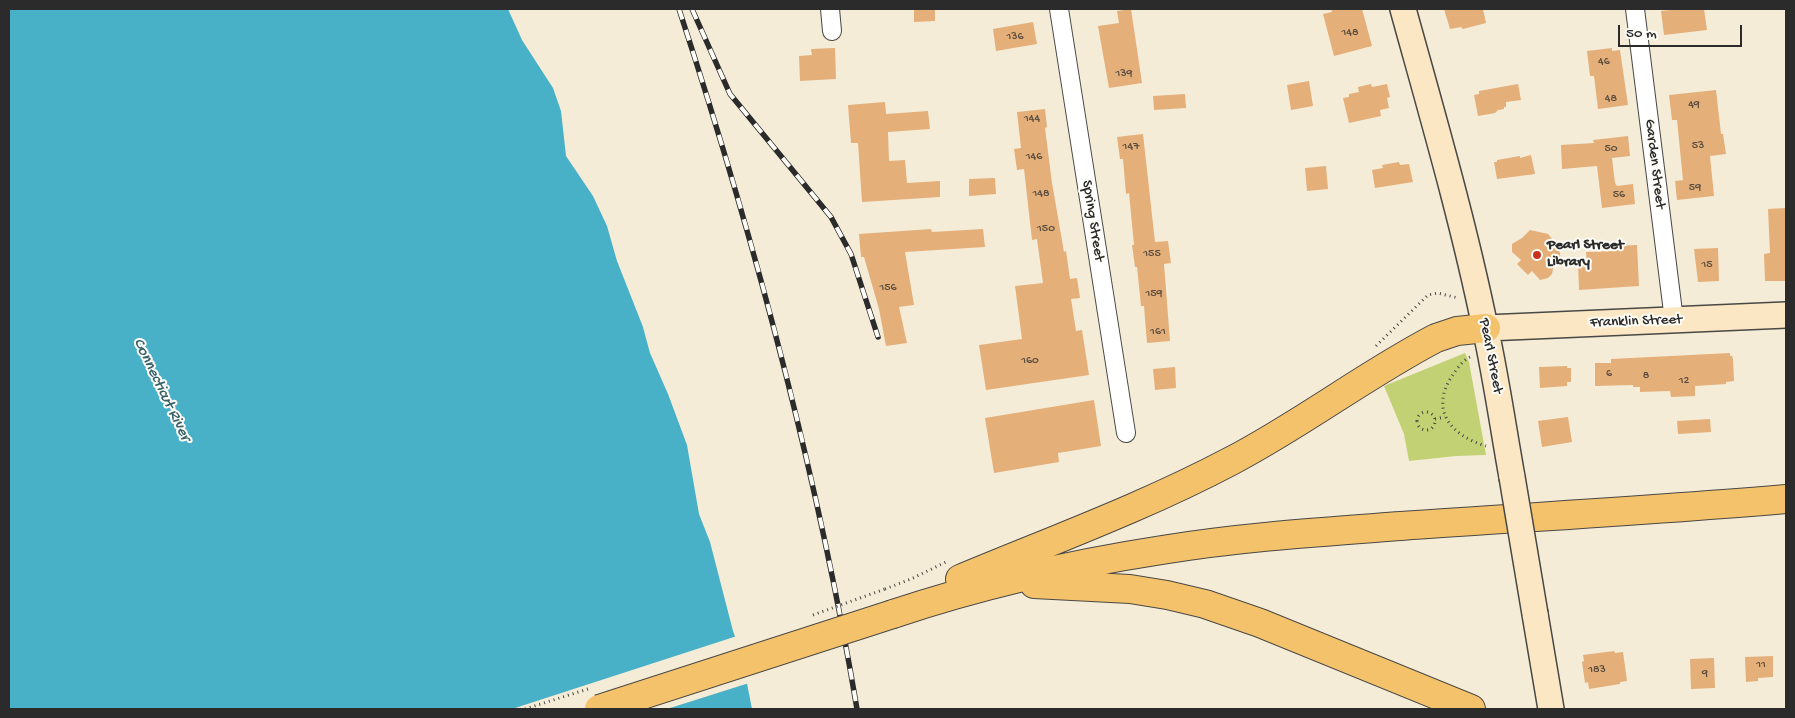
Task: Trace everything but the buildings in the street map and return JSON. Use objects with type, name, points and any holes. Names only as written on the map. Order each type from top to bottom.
[{"type":"main road","points":[[599,709],[895,604],[929,594],[947,584],[1164,494],[1233,460],[1436,338],[1456,330],[1486,328]]},
{"type":"main road","points":[[895,604],[1126,556],[1268,536],[1697,507],[1786,499]]},
{"type":"main road","points":[[1697,507],[1786,517]]},
{"type":"main road","points":[[1005,582],[1130,589],[1205,604],[1260,623],[1471,709]]},
{"type":"street","points":[[830,9],[832,31]]},
{"type":"street","name":"Spring Street","points":[[1058,9],[1126,433]]},
{"type":"street","name":"Pearl Street","points":[[1403,9],[1455,200],[1486,328],[1551,709]]},
{"type":"street","name":"Garden Street","points":[[1635,9],[1674,320]]},
{"type":"street","name":"Franklin Street","points":[[1486,328],[1786,315]]},
{"type":"path","points":[[1374,347],[1428,295],[1438,293],[1459,298]]},
{"type":"path","points":[[1470,357],[1462,362],[1447,385],[1443,398],[1445,418],[1456,432],[1486,447]]},
{"type":"path","points":[[1425,412],[1431,414],[1435,419],[1434,426],[1428,430],[1421,428],[1418,423],[1419,416],[1425,412]]},
{"type":"path","points":[[1435,419],[1445,418]]},
{"type":"path","points":[[895,604],[950,560]]},
{"type":"green space","points":[[1465,353],[1469,362],[1486,455],[1409,461],[1404,434],[1384,386]]},
{"type":"water","name":"Connecticut River","points":[[9,9],[508,9],[522,40],[553,88],[561,111],[566,156],[593,196],[607,226],[617,261],[643,327],[650,353],[687,445],[699,514],[710,542],[733,631],[741,653],[752,709],[9,709]]},
{"type":"pier","points":[[737,636],[743,653],[749,683],[667,709],[512,709]]},
{"type":"railway","points":[[679,9],[733,182],[781,356],[823,531],[857,709]]},
{"type":"railway","points":[[692,9],[730,94],[831,217],[851,254],[878,337]]},
{"type":"place","name":"Pearl Street Library","points":[[1537,255]]}]
